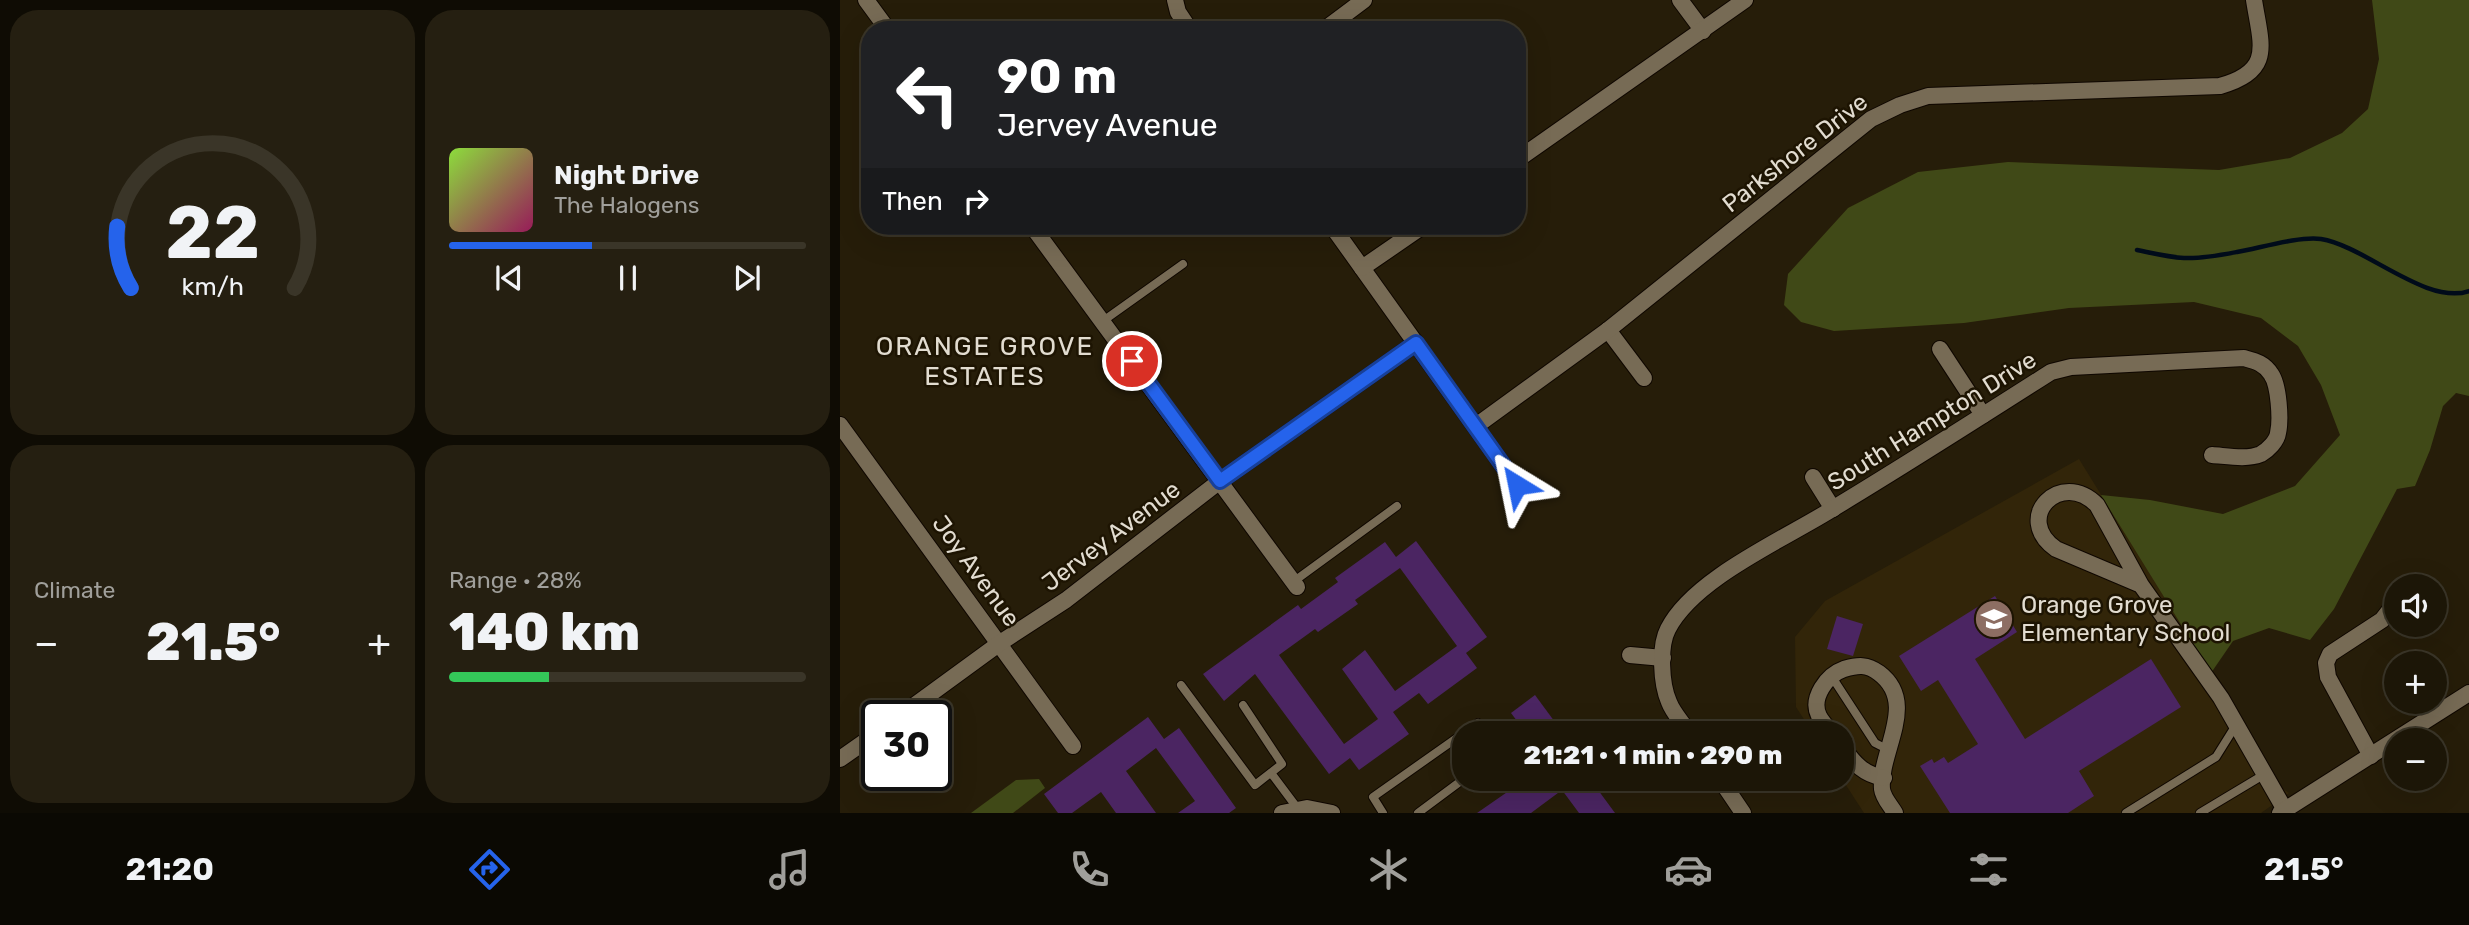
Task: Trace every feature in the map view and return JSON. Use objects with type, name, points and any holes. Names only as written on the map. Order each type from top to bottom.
[{"type":"street","points":[[866,0],[881,21]]},
{"type":"street","points":[[1175,0],[1184,21]]},
{"type":"street","points":[[1336,21],[1364,0]]},
{"type":"street","points":[[1681,0],[1703,31]]},
{"type":"street","points":[[1526,154],[1745,0]]},
{"type":"street","name":"Parkshore Drive","points":[[1476,426],[1608,330],[1871,119],[1899,105],[1928,96],[2220,86],[2240,80],[2253,70],[2259,60],[2261,45],[2254,0]]},
{"type":"street","points":[[1039,235],[1295,585]]},
{"type":"street","points":[[1338,235],[1517,485]]},
{"type":"street","points":[[1362,268],[1410,235]]},
{"type":"street","points":[[1608,330],[1644,378]]},
{"type":"street","name":"Jervey Avenue","points":[[922,700],[1000,643],[1066,600],[1220,481],[1416,343]]},
{"type":"street","points":[[1940,349],[1983,415]]},
{"type":"street","name":"South Hampton Drive","points":[[1681,721],[1669,703],[1663,682],[1666,632],[1675,617],[1704,586],[1833,509],[2051,372],[2071,367],[2244,358],[2262,363],[2272,374],[2277,387],[2278,435],[2272,446],[2261,454],[2212,456]]},
{"type":"street","name":"Joy Avenue","points":[[840,425],[1073,746]]},
{"type":"street","points":[[1813,477],[1833,509]]},
{"type":"street","points":[[2141,585],[2056,549],[2044,541],[2038,519],[2047,500],[2069,490],[2088,496],[2097,505],[2141,585],[2221,698],[2283,811],[2469,693]]},
{"type":"street","points":[[2371,756],[2328,677],[2326,663],[2330,654],[2384,618]]},
{"type":"street","points":[[1630,655],[1663,658]]},
{"type":"street","points":[[1823,721],[1818,715],[1816,704],[1819,693],[1838,671],[1858,664],[1873,668],[1886,678],[1899,704],[1882,789],[1895,813]]},
{"type":"street","points":[[840,759],[861,744]]},
{"type":"street","points":[[1854,762],[1869,775],[1884,778]]},
{"type":"street","points":[[1728,791],[1743,813]]},
{"type":"street","points":[[1290,811],[1307,808],[1332,813]]},
{"type":"lane","points":[[1103,321],[1182,264]]},
{"type":"lane","points":[[1295,585],[1397,506]]},
{"type":"lane","points":[[1832,677],[1875,743],[1889,750]]},
{"type":"lane","points":[[1181,685],[1255,785],[1282,764],[1243,705]]},
{"type":"lane","points":[[2126,813],[2216,757],[2236,725]]},
{"type":"lane","points":[[1383,813],[1373,797],[1452,741]]},
{"type":"lane","points":[[1271,773],[1290,811]]},
{"type":"lane","points":[[2200,813],[2265,774]]},
{"type":"lane","points":[[1418,813],[1452,788]]},
{"type":"shaded area","name":"Orange Grove Elementary School","points":[[2079,459],[2283,789],[2289,793],[2261,813],[1864,813],[1850,791],[1854,791],[1854,721],[1805,721],[1796,707],[1795,637],[1825,601]]},
{"type":"green space","points":[[2372,0],[2469,0],[2469,396],[2456,393],[2443,406],[2430,450],[2415,486],[2397,489],[2334,609],[2310,640],[2269,628],[2233,641],[2211,673],[2101,495],[2150,500],[2223,514],[2295,486],[2340,435],[2321,385],[2298,346],[2261,318],[2194,302],[2069,308],[1964,323],[1834,331],[1801,322],[1784,305],[1788,274],[1848,208],[1918,172],[2008,162],[2219,170],[2290,158],[2342,133],[2368,109],[2379,59]]},
{"type":"green space","points":[[1039,779],[1045,788],[1013,813],[971,813],[1016,780]]},
{"type":"building","points":[[1416,541],[1487,637],[1466,653],[1477,668],[1428,704],[1419,693],[1393,712],[1409,734],[1359,770],[1350,758],[1329,774],[1255,674],[1224,701],[1203,674],[1298,605],[1301,609],[1338,582],[1335,578],[1385,542],[1396,557]],"holes":[[[1400,568],[1457,646],[1395,691],[1365,650],[1342,669],[1378,719],[1344,744],[1279,655],[1315,629],[1318,632],[1358,604],[1355,600]]]},
{"type":"building","points":[[1995,596],[2017,632],[1975,659],[2025,739],[2151,659],[2181,707],[2079,771],[2094,796],[2068,813],[1950,813],[1920,766],[1932,759],[1934,763],[1944,757],[1948,763],[1978,744],[1938,680],[1921,691],[1899,656]]},
{"type":"building","points":[[1837,616],[1863,624],[1853,656],[1827,649]]},
{"type":"building","points":[[1535,695],[1554,721],[1517,721],[1511,713]]},
{"type":"building","points":[[1148,717],[1164,739],[1179,728],[1236,808],[1229,813],[1178,813],[1195,801],[1156,748],[1126,771],[1156,813],[1116,813],[1101,792],[1072,813],[1058,813],[1044,794]]},
{"type":"building","points":[[1509,791],[1561,791],[1531,813],[1477,813]]},
{"type":"building","points":[[1563,791],[1599,791],[1615,813],[1579,813]]},
{"type":"waterway","points":[[2137,250],[2172,257],[2197,258],[2291,241],[2321,239],[2357,252],[2415,283],[2434,290],[2452,293],[2469,291]]},
{"type":"place","name":"Orange Grove Elementary School","points":[[1994,619]]},
{"type":"district","name":"ORANGE GROVE ESTATES","points":[[985,361]]},
{"type":"route","points":[[1132,361],[1220,481],[1416,343],[1517,485]]}]
